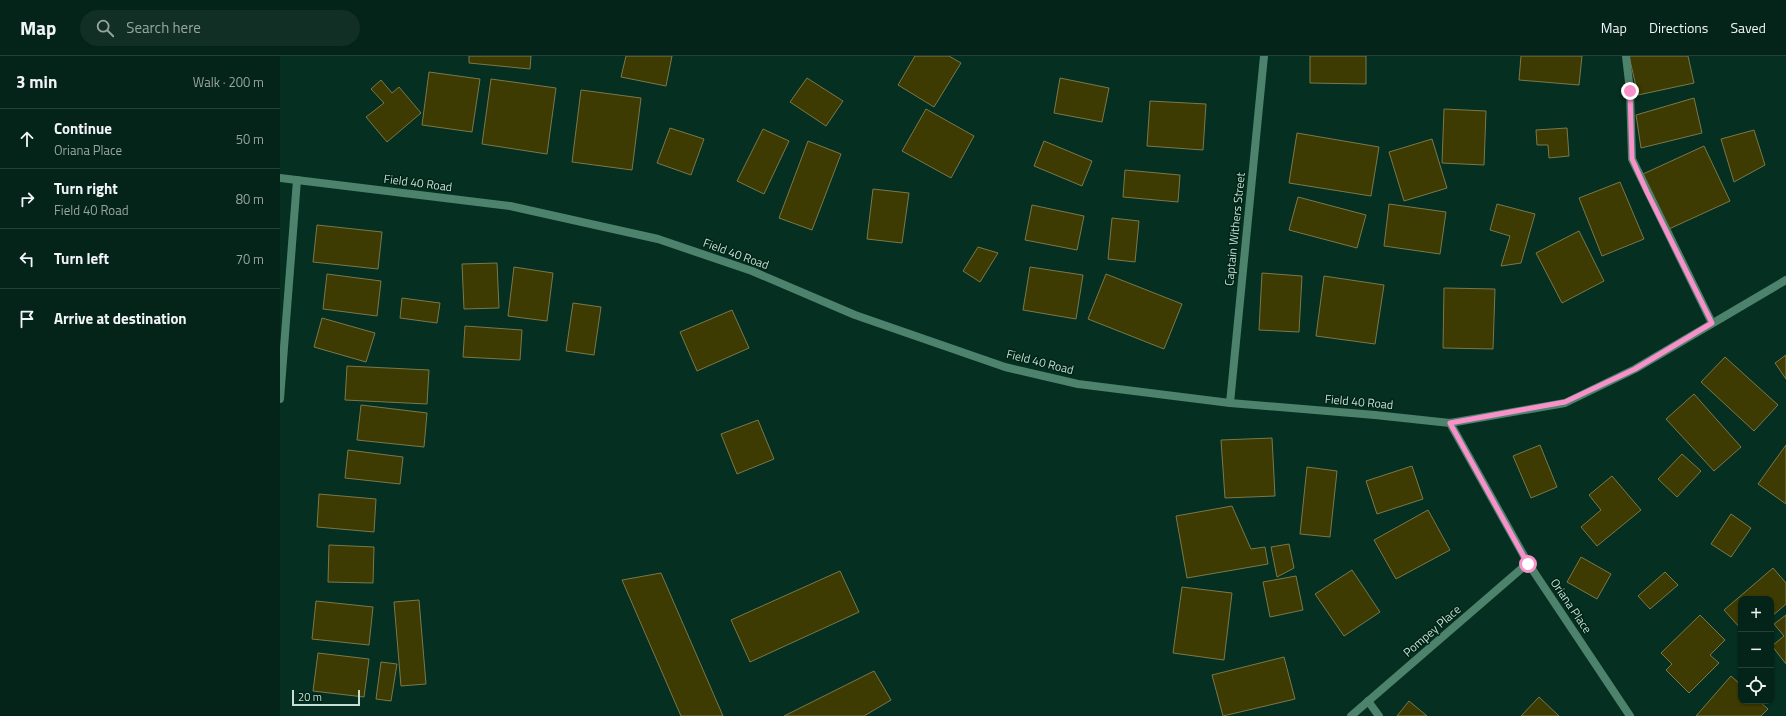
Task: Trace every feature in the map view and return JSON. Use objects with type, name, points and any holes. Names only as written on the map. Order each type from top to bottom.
[{"type":"street","name":"Captain Withers Street","points":[[1230,403],[1264,56]]},
{"type":"street","points":[[1626,56],[1630,91],[1632,159],[1712,323]]},
{"type":"street","name":"Field 40 Road","points":[[280,178],[510,206],[658,239],[752,271],[855,315],[1005,366],[1078,384],[1230,403],[1450,423],[1565,402],[1635,369],[1786,280]]},
{"type":"street","points":[[280,399],[297,180]]},
{"type":"street","name":"Oriana Place","points":[[1450,423],[1528,564],[1630,716]]},
{"type":"street","name":"Pompey Place","points":[[1351,716],[1528,564]]},
{"type":"street","points":[[1368,701],[1379,716]]},
{"type":"building","points":[[469,56],[531,56],[530,69],[469,63]]},
{"type":"building","points":[[626,56],[672,56],[666,86],[621,77]]},
{"type":"building","points":[[915,56],[949,56],[961,63],[934,107],[898,85]]},
{"type":"building","points":[[1310,56],[1366,56],[1366,84],[1310,83]]},
{"type":"building","points":[[1521,56],[1582,56],[1579,85],[1519,80]]},
{"type":"building","points":[[1629,56],[1688,56],[1694,83],[1638,95]]},
{"type":"building","points":[[429,72],[480,79],[472,132],[422,125]]},
{"type":"building","points":[[807,78],[843,101],[826,126],[790,102]]},
{"type":"building","points":[[1060,78],[1109,88],[1102,122],[1054,113]]},
{"type":"building","points":[[491,79],[556,88],[547,154],[482,144]]},
{"type":"building","points":[[381,80],[392,93],[399,87],[421,113],[387,142],[366,117],[384,103],[371,89]]},
{"type":"building","points":[[581,90],[641,98],[632,170],[572,162]]},
{"type":"building","points":[[1694,98],[1702,133],[1641,148],[1636,115]]},
{"type":"building","points":[[1150,101],[1206,104],[1203,150],[1147,146]]},
{"type":"building","points":[[926,109],[974,136],[951,178],[902,151]]},
{"type":"building","points":[[1444,109],[1486,111],[1484,165],[1442,163]]},
{"type":"building","points":[[670,128],[704,139],[691,175],[657,163]]},
{"type":"building","points":[[1567,128],[1569,156],[1549,158],[1548,145],[1537,145],[1536,130]]},
{"type":"building","points":[[763,129],[789,141],[764,194],[737,181]]},
{"type":"building","points":[[1754,130],[1765,165],[1734,182],[1721,139]]},
{"type":"building","points":[[1297,133],[1379,147],[1371,196],[1289,183]]},
{"type":"building","points":[[1432,139],[1447,188],[1404,201],[1389,152]]},
{"type":"building","points":[[808,141],[841,154],[812,230],[779,218]]},
{"type":"building","points":[[1044,141],[1092,161],[1082,186],[1034,166]]},
{"type":"building","points":[[1704,146],[1730,201],[1669,229],[1643,174]]},
{"type":"building","points":[[1125,170],[1180,175],[1178,202],[1123,197]]},
{"type":"building","points":[[1620,182],[1644,239],[1602,256],[1579,198]]},
{"type":"building","points":[[873,189],[909,193],[902,243],[867,239]]},
{"type":"building","points":[[1298,197],[1366,215],[1357,248],[1289,230]]},
{"type":"building","points":[[1389,204],[1446,212],[1440,254],[1384,246]]},
{"type":"building","points":[[1497,204],[1535,214],[1521,263],[1501,266],[1510,236],[1490,230]]},
{"type":"building","points":[[1032,205],[1084,216],[1077,250],[1025,240]]},
{"type":"building","points":[[1112,218],[1139,221],[1135,262],[1108,259]]},
{"type":"building","points":[[317,225],[382,232],[378,269],[313,262]]},
{"type":"building","points":[[1579,231],[1604,281],[1562,303],[1536,253]]},
{"type":"building","points":[[978,247],[998,253],[980,282],[963,271]]},
{"type":"building","points":[[497,263],[499,308],[464,309],[462,264]]},
{"type":"building","points":[[514,267],[553,273],[547,321],[508,316]]},
{"type":"building","points":[[1030,267],[1083,275],[1076,319],[1023,310]]},
{"type":"building","points":[[1262,273],[1302,276],[1299,332],[1259,330]]},
{"type":"building","points":[[327,274],[381,281],[377,316],[323,309]]},
{"type":"building","points":[[1106,274],[1182,304],[1164,349],[1088,319]]},
{"type":"building","points":[[1324,276],[1384,285],[1375,344],[1316,336]]},
{"type":"building","points":[[1444,288],[1495,289],[1493,349],[1443,348]]},
{"type":"building","points":[[402,298],[440,303],[437,323],[400,318]]},
{"type":"building","points":[[573,303],[601,307],[594,355],[566,351]]},
{"type":"building","points":[[732,310],[749,348],[697,371],[680,332]]},
{"type":"building","points":[[322,318],[375,333],[366,362],[314,347]]},
{"type":"building","points":[[465,326],[522,330],[520,360],[463,357]]},
{"type":"building","points":[[1786,355],[1786,379],[1775,363]]},
{"type":"building","points":[[1725,357],[1778,405],[1754,431],[1701,382]]},
{"type":"building","points":[[347,366],[429,370],[427,404],[345,400]]},
{"type":"building","points":[[1694,394],[1741,447],[1714,471],[1666,419]]},
{"type":"building","points":[[361,405],[427,413],[424,447],[357,440]]},
{"type":"building","points":[[758,420],[774,459],[737,474],[721,434]]},
{"type":"building","points":[[1272,438],[1275,496],[1225,498],[1221,440]]},
{"type":"building","points":[[1540,445],[1557,487],[1531,498],[1513,456]]},
{"type":"building","points":[[1786,445],[1786,504],[1758,484]]},
{"type":"building","points":[[348,450],[403,457],[400,484],[345,478]]},
{"type":"building","points":[[1682,454],[1701,471],[1677,497],[1658,479]]},
{"type":"building","points":[[1412,466],[1423,499],[1377,514],[1366,481]]},
{"type":"building","points":[[1307,467],[1337,471],[1330,537],[1300,534]]},
{"type":"building","points":[[1612,476],[1641,510],[1597,546],[1581,527],[1601,510],[1589,495]]},
{"type":"building","points":[[319,494],[376,499],[374,532],[317,527]]},
{"type":"building","points":[[1232,506],[1251,549],[1265,547],[1268,564],[1187,578],[1176,516]]},
{"type":"building","points":[[1428,510],[1450,550],[1396,579],[1374,540]]},
{"type":"building","points":[[1731,514],[1751,528],[1731,557],[1711,544]]},
{"type":"building","points":[[1289,544],[1294,568],[1277,577],[1271,547]]},
{"type":"building","points":[[329,545],[374,547],[373,583],[328,582]]},
{"type":"building","points":[[1581,557],[1611,574],[1597,599],[1567,582]]},
{"type":"building","points":[[1773,568],[1786,583],[1786,604],[1774,614],[1774,596],[1740,596]]},
{"type":"building","points":[[1352,570],[1380,612],[1344,636],[1315,594]]},
{"type":"building","points":[[840,571],[859,612],[750,662],[731,620]]},
{"type":"building","points":[[1665,572],[1678,585],[1650,609],[1638,596]]},
{"type":"building","points":[[661,573],[723,716],[681,716],[622,580]]},
{"type":"building","points":[[1296,576],[1303,610],[1270,617],[1263,582]]},
{"type":"building","points":[[1182,587],[1232,593],[1224,660],[1173,653]]},
{"type":"building","points":[[1738,598],[1738,626],[1724,610]]},
{"type":"building","points":[[419,600],[426,684],[401,686],[394,602]]},
{"type":"building","points":[[316,601],[373,607],[369,645],[312,639]]},
{"type":"building","points":[[1700,615],[1725,640],[1710,655],[1719,663],[1689,693],[1666,670],[1672,664],[1661,653]]},
{"type":"building","points":[[1786,615],[1786,664],[1774,649],[1774,644],[1784,636],[1774,624]]},
{"type":"building","points":[[318,653],[369,659],[364,697],[313,691]]},
{"type":"building","points":[[1284,657],[1295,699],[1223,716],[1212,675]]},
{"type":"building","points":[[381,662],[397,664],[391,701],[376,699]]},
{"type":"building","points":[[874,671],[891,700],[864,716],[784,716]]},
{"type":"building","points":[[1731,676],[1738,682],[1738,704],[1762,704],[1768,709],[1761,716],[1696,716]]},
{"type":"building","points":[[1539,697],[1559,716],[1521,716]]},
{"type":"building","points":[[1409,701],[1427,716],[1397,716]]},
{"type":"route","points":[[1528,564],[1450,423],[1565,402],[1635,369],[1712,323],[1632,159],[1630,91]]}]
